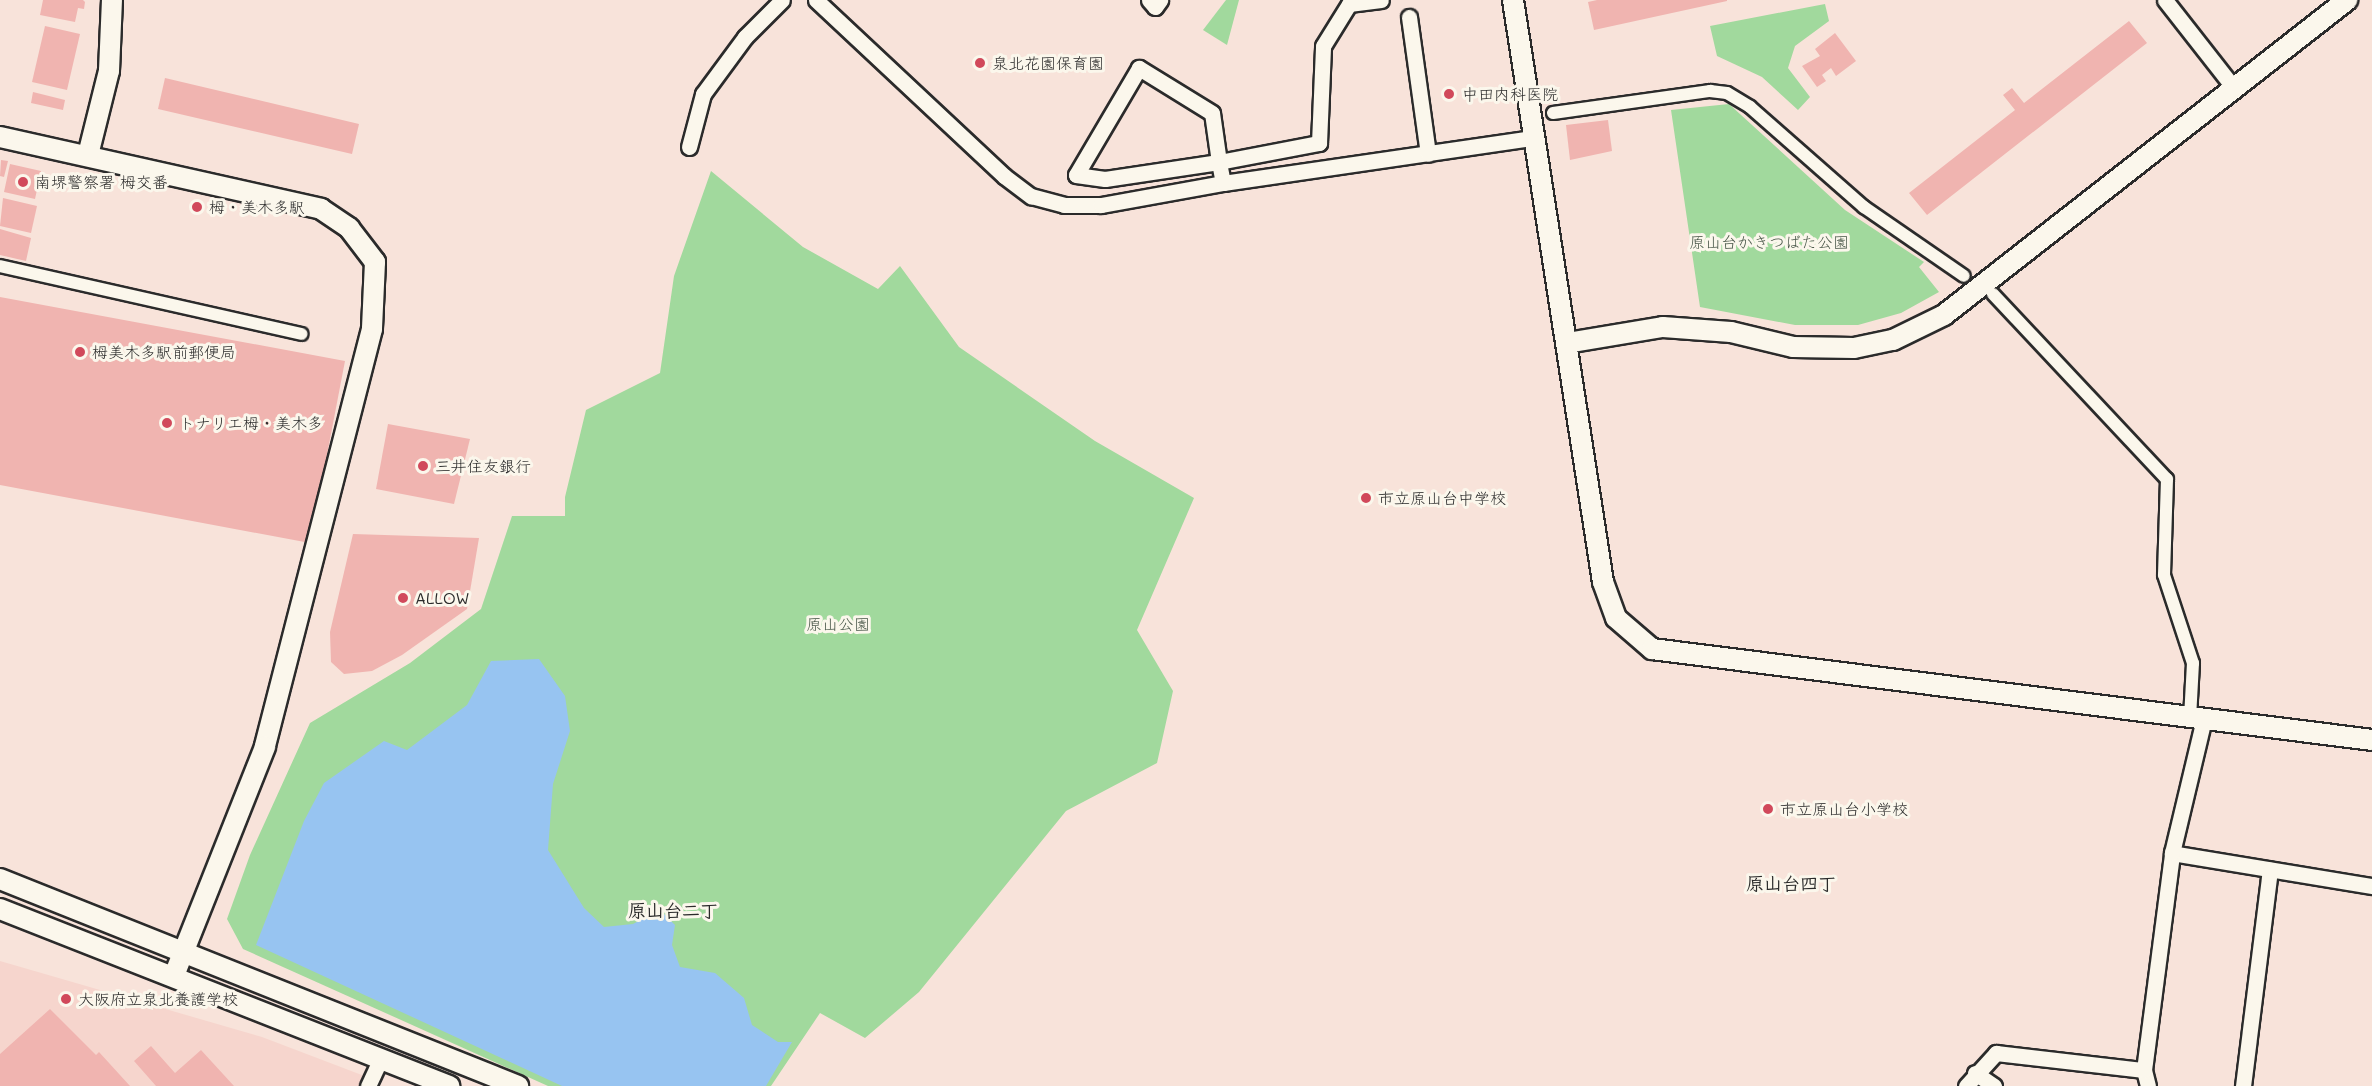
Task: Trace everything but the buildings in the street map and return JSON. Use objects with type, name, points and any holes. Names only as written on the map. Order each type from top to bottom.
[{"type":"street","points":[[88,155],[109,71],[112,0]]},
{"type":"street","points":[[689,147],[703,94],[745,37],[782,0]]},
{"type":"street","points":[[816,0],[1004,176],[1031,196],[1064,205],[1101,206],[1222,183],[1533,138]]},
{"type":"street","points":[[1149,0],[1155,7],[1161,0]]},
{"type":"street","points":[[1513,0],[1603,582],[1616,618],[1652,649],[2372,740]]},
{"type":"street","points":[[2165,0],[2234,88]]},
{"type":"street","points":[[1567,343],[1664,327],[1731,332],[1793,347],[1854,348],[1893,340],[1944,315],[2347,0]]},
{"type":"street","points":[[1222,183],[1219,162],[1212,113],[1138,68],[1076,175],[1105,179],[1219,162],[1318,143],[1323,46],[1349,4],[1371,1]]},
{"type":"street","points":[[1410,17],[1428,154]]},
{"type":"street","points":[[1553,113],[1710,91],[1727,93],[1750,107],[1864,207],[1964,276]]},
{"type":"street","points":[[0,137],[321,209],[349,228],[375,262],[372,329],[265,747],[182,950],[174,976]]},
{"type":"street","points":[[0,266],[301,334]]},
{"type":"street","points":[[1993,294],[2167,478],[2164,575],[2193,663],[2197,719],[2172,854],[2144,1070],[2148,1086]]},
{"type":"street","points":[[2172,854],[2372,886]]},
{"type":"street","points":[[2243,1086],[2270,870]]},
{"type":"street","points":[[0,879],[518,1086]]},
{"type":"street","points":[[0,909],[449,1086]]},
{"type":"street","points":[[1966,1086],[1975,1073],[1996,1053],[2144,1070]]},
{"type":"street","points":[[368,1086],[380,1060]]},
{"type":"street","points":[[1975,1073],[1994,1086]]},
{"type":"shaded area","name":"大阪府立泉北養護学校","points":[[0,961],[262,1037],[367,1077],[363,1086],[0,1086]]},
{"type":"green space","points":[[1226,0],[1239,0],[1227,45],[1203,30]]},
{"type":"green space","points":[[1825,4],[1829,21],[1795,46],[1788,68],[1810,97],[1798,110],[1762,77],[1717,56],[1710,26]]},
{"type":"green space","name":"原山台かきつばた公園","points":[[1729,104],[1845,210],[1924,262],[1919,267],[1939,292],[1901,313],[1858,325],[1795,325],[1700,307],[1671,110]]},
{"type":"green space","name":"原山公園","points":[[711,171],[803,247],[878,289],[900,266],[959,347],[1095,441],[1194,498],[1137,630],[1173,691],[1157,763],[1066,811],[919,992],[865,1038],[820,1013],[771,1086],[548,1086],[243,949],[227,919],[250,855],[310,723],[410,663],[481,609],[512,516],[565,516],[565,497],[586,410],[660,373],[674,276]]},
{"type":"water","points":[[539,659],[565,696],[570,731],[553,784],[548,850],[584,908],[604,927],[633,924],[660,910],[675,925],[672,945],[680,967],[715,973],[744,998],[752,1025],[778,1042],[792,1042],[766,1086],[562,1086],[256,945],[304,821],[324,783],[384,741],[407,750],[467,705],[491,661]]},
{"type":"place","name":"泉北花園保育園","points":[[980,63]]},
{"type":"place","name":"中田内科医院","points":[[1449,94]]},
{"type":"place","name":"南堺警察署 栂交番","points":[[23,182]]},
{"type":"place","name":"栂・美木多駅","points":[[197,207]]},
{"type":"place","name":"栂美木多駅前郵便局","points":[[80,352]]},
{"type":"place","name":"トナリエ栂・美木多","points":[[167,423]]},
{"type":"place","name":"三井住友銀行","points":[[423,466]]},
{"type":"place","name":"市立原山台中学校","points":[[1366,498]]},
{"type":"place","name":"ALLOW","points":[[403,598]]},
{"type":"place","name":"市立原山台小学校","points":[[1768,809]]},
{"type":"place","name":"大阪府立泉北養護学校","points":[[66,999]]},
{"type":"district","name":"原山台四丁","points":[[1791,883]]},
{"type":"district","name":"原山台二丁","points":[[673,910]]}]
